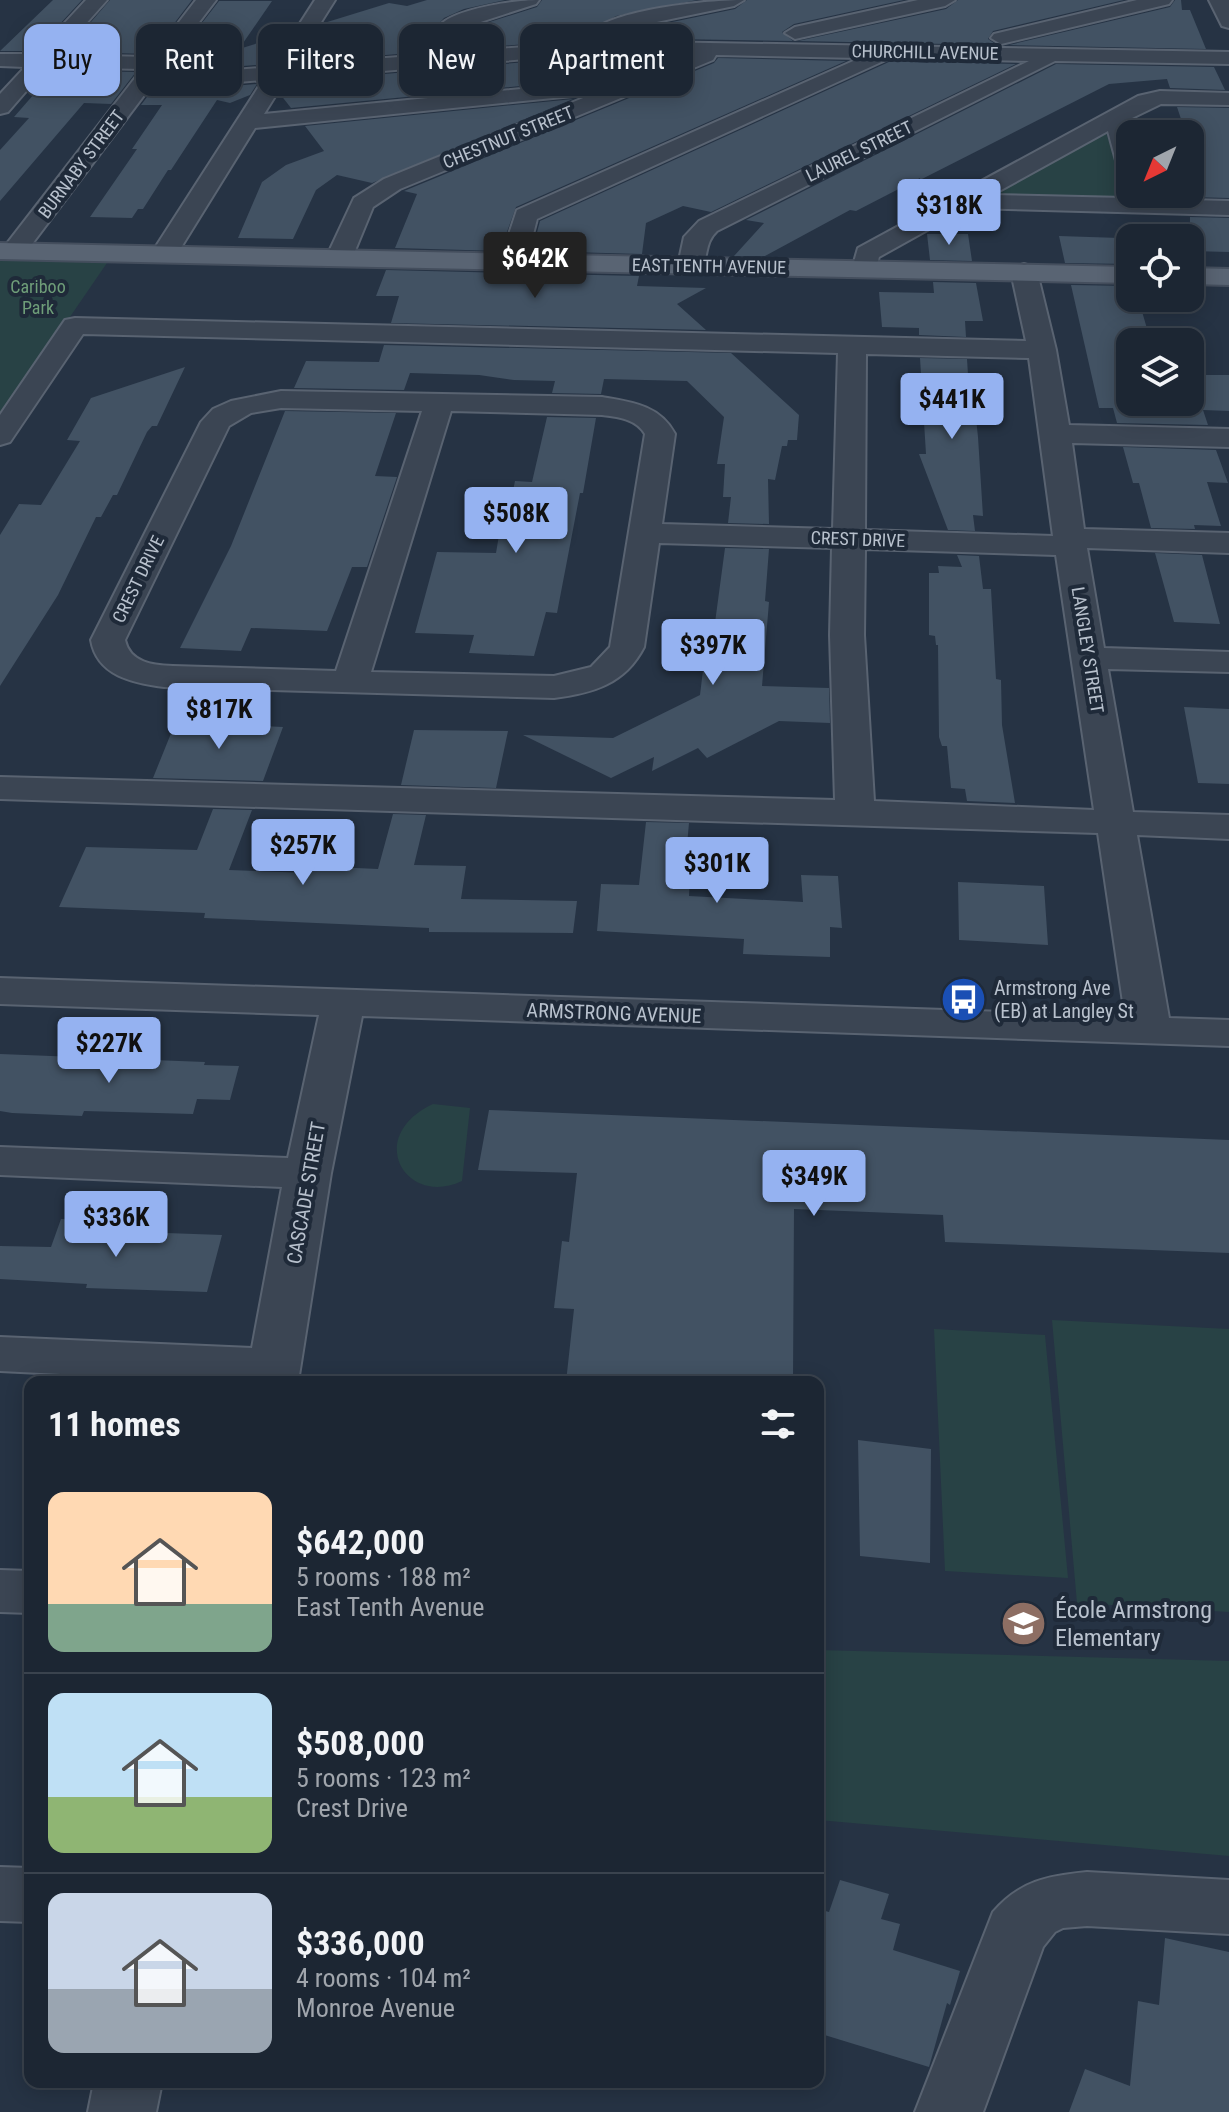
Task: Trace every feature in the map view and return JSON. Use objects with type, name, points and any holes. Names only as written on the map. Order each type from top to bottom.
[{"type":"main road","name":"EAST TENTH AVENUE","points":[[7,251],[1116,275]]},
{"type":"main road","points":[[1204,276],[1229,277]]},
{"type":"street","points":[[75,24],[97,0]]},
{"type":"street","name":"BURNABY STREET","points":[[187,24],[206,0]]},
{"type":"street","points":[[310,24],[325,0]]},
{"type":"street","points":[[455,24],[529,0]]},
{"type":"street","points":[[617,24],[734,0]]},
{"type":"street","name":"CHESTNUT STREET","points":[[693,62],[729,48],[945,0]]},
{"type":"street","points":[[960,53],[966,47],[1162,0]]},
{"type":"street","points":[[1219,0],[1229,22]]},
{"type":"street","name":"CHURCHILL AVENUE","points":[[693,48],[1229,58]]},
{"type":"street","points":[[513,261],[526,215],[890,52]]},
{"type":"street","name":"LAUREL STREET","points":[[691,265],[696,237],[708,226],[1045,61],[1049,55]]},
{"type":"street","points":[[0,60],[24,61]]},
{"type":"street","points":[[0,107],[24,80]]},
{"type":"street","name":"BURNABY STREET","points":[[7,251],[136,91]]},
{"type":"street","points":[[249,122],[520,95]]},
{"type":"street","points":[[164,254],[265,96]]},
{"type":"street","name":"CHESTNUT STREET","points":[[339,258],[363,203],[392,184],[607,96]]},
{"type":"street","points":[[865,269],[867,253],[1146,101],[1160,97],[1229,99]]},
{"type":"street","points":[[966,201],[1116,200]]},
{"type":"street","points":[[1204,206],[1229,208]]},
{"type":"street","name":"LANGLEY STREET","points":[[1024,272],[1042,350],[1056,434],[1070,542],[1149,1029]]},
{"type":"street","points":[[0,436],[75,326],[1042,350]]},
{"type":"street","points":[[852,344],[847,635],[855,812]]},
{"type":"street","name":"CREST DRIVE","points":[[280,400],[439,402],[602,406],[631,411],[649,419],[660,434],[645,533],[627,647],[621,660],[603,674],[577,684],[542,688],[162,676],[120,663],[110,655],[108,640],[219,418],[244,406],[280,400]]},
{"type":"street","points":[[350,682],[439,402]]},
{"type":"street","points":[[1056,434],[1229,438]]},
{"type":"street","name":"CREST DRIVE","points":[[645,533],[850,539],[1229,543]]},
{"type":"street","points":[[1089,658],[1229,662]]},
{"type":"street","points":[[0,788],[855,812],[1229,827]]},
{"type":"street","name":"ARMSTRONG AVENUE","points":[[0,991],[1229,1033]]},
{"type":"street","name":"CASCADE STREET","points":[[274,1375],[308,1173],[343,1004]]},
{"type":"street","points":[[0,1161],[308,1173]]},
{"type":"street","points":[[0,1354],[274,1375]]},
{"type":"street","points":[[0,1591],[24,1592]]},
{"type":"street","points":[[0,1894],[24,1895]]},
{"type":"street","points":[[949,2112],[1016,1932],[1032,1913],[1055,1902],[1087,1899],[1229,1907]]},
{"type":"street","points":[[122,2112],[127,2088]]},
{"type":"green space","points":[[1105,130],[1116,161],[1116,201],[990,196],[990,193]]},
{"type":"green space","name":"Cariboo Park","points":[[0,257],[109,260],[0,419]]},
{"type":"green space","points":[[433,1104],[470,1108],[462,1181],[442,1187],[424,1185],[410,1177],[400,1165],[397,1150],[400,1133],[412,1118]]},
{"type":"green space","points":[[1052,1320],[1229,1329],[1229,1612],[1077,1603]]},
{"type":"green space","points":[[934,1329],[1045,1335],[1068,1578],[945,1571]]},
{"type":"green space","points":[[824,1650],[1229,1661],[1229,1856],[824,1821]]},
{"type":"building","points":[[53,0],[82,0],[60,24],[28,24]]},
{"type":"building","points":[[110,0],[192,0],[174,24],[136,24],[136,54],[120,53],[120,24],[89,24]]},
{"type":"building","points":[[427,0],[505,0],[464,9],[438,24],[399,24],[399,54],[383,55],[383,24],[323,24],[389,3],[407,6]]},
{"type":"building","points":[[542,0],[697,0],[616,16],[602,24],[520,24],[520,44],[504,46],[504,24],[483,24],[537,7]]},
{"type":"building","points":[[747,0],[904,0],[794,24],[782,32],[793,41],[693,39],[693,24],[662,24],[735,9]]},
{"type":"building","points":[[958,0],[1124,0],[993,31],[988,39],[997,45],[798,41],[946,9]]},
{"type":"building","points":[[1175,0],[1181,0],[1182,10],[1190,10],[1206,49],[1009,45],[1170,7]]},
{"type":"building","points":[[219,1],[272,1],[242,45],[242,24],[201,24]]},
{"type":"building","points":[[24,28],[24,51],[0,51]]},
{"type":"building","points":[[258,43],[258,65],[242,66],[242,48]]},
{"type":"building","points":[[718,58],[846,61],[516,207],[500,251],[395,248],[417,194],[404,191],[634,96],[693,96],[693,72],[714,63]]},
{"type":"building","points":[[891,61],[1016,64],[711,212],[683,206],[646,223],[642,254],[532,251],[540,221]]},
{"type":"building","points":[[520,63],[520,86],[504,88],[504,64]]},
{"type":"building","points":[[1056,64],[1214,67],[1225,90],[1170,88],[1167,79],[1109,84],[920,180],[856,211],[850,210],[765,256],[734,256],[764,223],[746,220]]},
{"type":"building","points":[[120,72],[136,72],[120,92]]},
{"type":"building","points":[[399,73],[399,96],[416,96],[291,108],[282,96],[383,96],[383,74]]},
{"type":"building","points":[[257,84],[250,95],[230,103],[217,100],[143,209],[138,209],[132,218],[90,217],[137,149],[132,149],[162,105],[141,105],[148,96],[242,96],[242,85]]},
{"type":"building","points":[[32,96],[117,96],[111,104],[84,103],[0,201],[0,150],[29,118],[14,117]]},
{"type":"building","points":[[573,99],[372,183],[337,175],[316,190],[293,239],[238,238],[262,182],[286,165],[324,151],[305,126]]},
{"type":"building","points":[[1177,107],[1229,108],[1229,198],[1204,197],[1204,120],[1181,120]]},
{"type":"building","points":[[1190,217],[1229,218],[1229,252],[1204,251],[1204,224],[1190,224]]},
{"type":"building","points":[[927,234],[968,234],[972,261],[930,260]]},
{"type":"building","points":[[1059,236],[1116,238],[1116,264],[1065,263]]},
{"type":"building","points":[[386,270],[639,276],[637,286],[706,288],[677,304],[706,330],[391,323],[399,296],[376,296]]},
{"type":"building","points":[[933,282],[976,283],[983,321],[965,321],[966,337],[919,335],[919,328],[882,327],[879,292],[934,293]]},
{"type":"building","points":[[1071,285],[1116,286],[1116,312],[1142,312],[1147,328],[1116,328],[1116,416],[1204,416],[1204,413],[1208,425],[1117,423],[1113,408],[1099,408]]},
{"type":"building","points":[[384,345],[731,353],[799,415],[797,440],[788,440],[787,446],[782,446],[775,480],[768,479],[769,524],[728,523],[731,497],[723,497],[725,464],[717,464],[724,417],[687,381],[604,379],[601,394],[552,393],[555,381],[410,373],[404,390],[294,388],[306,361],[379,362]]},
{"type":"building","points":[[920,358],[967,359],[978,437],[983,516],[973,515],[975,531],[948,530],[919,454],[926,454]]},
{"type":"building","points":[[185,367],[157,426],[152,426],[147,432],[117,495],[113,495],[101,517],[96,517],[58,595],[0,686],[0,535],[19,504],[41,505],[80,441],[67,440],[91,398]]},
{"type":"building","points":[[1204,375],[1229,375],[1229,411],[1204,410]]},
{"type":"building","points":[[285,411],[396,413],[375,476],[397,477],[367,567],[352,567],[327,631],[251,628],[241,651],[180,648],[231,546]]},
{"type":"building","points":[[547,417],[596,418],[557,613],[546,612],[534,656],[469,653],[474,635],[415,633],[437,552],[496,553],[499,535],[504,535],[515,481],[532,482]]},
{"type":"building","points":[[1123,447],[1216,450],[1228,483],[1207,482],[1221,526],[1151,528],[1139,483],[1133,483]]},
{"type":"building","points":[[725,548],[769,549],[765,601],[769,602],[762,686],[829,688],[830,723],[779,721],[707,758],[698,748],[652,771],[654,757],[611,778],[523,735],[613,738],[700,695],[706,645],[712,645]]},
{"type":"building","points":[[1155,553],[1202,555],[1220,624],[1174,622]]},
{"type":"building","points":[[957,555],[979,556],[983,589],[991,589],[996,679],[1001,680],[1002,725],[1015,803],[967,801],[965,789],[951,788],[947,746],[942,746],[939,737],[938,645],[935,636],[929,635],[929,573],[939,573],[938,566],[962,567]]},
{"type":"building","points":[[1184,707],[1229,709],[1229,784],[1198,783]]},
{"type":"building","points":[[176,721],[263,722],[262,726],[283,727],[263,781],[153,778]]},
{"type":"building","points":[[414,730],[508,731],[496,788],[401,785]]},
{"type":"building","points":[[213,809],[252,810],[229,870],[310,873],[312,866],[378,869],[393,814],[426,815],[414,865],[466,866],[461,899],[577,901],[573,933],[429,932],[429,928],[204,918],[205,913],[59,907],[86,847],[197,850]]},
{"type":"building","points":[[646,822],[689,823],[684,878],[690,878],[689,896],[803,902],[801,875],[838,876],[842,928],[830,927],[830,957],[743,954],[744,939],[597,931],[601,884],[639,885]]},
{"type":"building","points":[[958,882],[1044,886],[1048,945],[959,940]]},
{"type":"building","points":[[0,1054],[239,1066],[230,1100],[197,1099],[193,1114],[84,1111],[82,1116],[12,1113],[0,1111]]},
{"type":"building","points":[[489,1110],[1229,1140],[1229,1253],[945,1242],[943,1215],[794,1209],[793,1376],[567,1376],[574,1309],[554,1308],[562,1241],[569,1242],[577,1173],[478,1170]]},
{"type":"building","points":[[61,1219],[114,1221],[111,1231],[222,1235],[207,1292],[86,1288],[87,1284],[0,1279],[0,1246],[51,1247]]},
{"type":"building","points":[[858,1440],[931,1449],[930,1563],[860,1556]]},
{"type":"building","points":[[840,1880],[889,1894],[881,1919],[900,1924],[893,1950],[960,1971],[950,2005],[947,2003],[929,2067],[824,2035],[824,1911],[829,1912]]},
{"type":"building","points":[[1165,1938],[1229,1952],[1229,2112],[1069,2112],[1085,2069],[1130,2086],[1138,2001],[1159,2005]]},
{"type":"place","name":"Armstrong Ave (EB) at Langley St","points":[[963,1000]]},
{"type":"place","name":"École Armstrong Elementary","points":[[1024,1624]]}]
